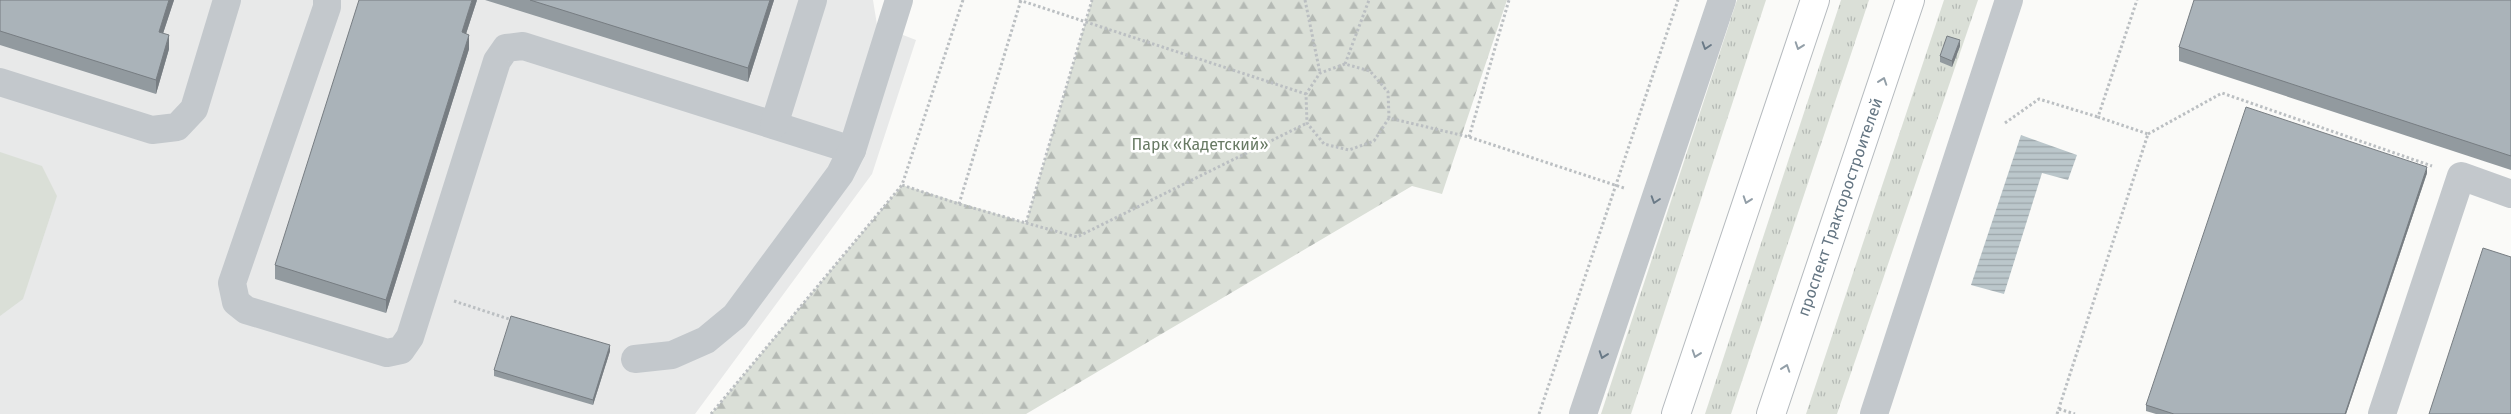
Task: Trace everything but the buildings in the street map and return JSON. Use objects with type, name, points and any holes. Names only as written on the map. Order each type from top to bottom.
[{"type":"main road","points":[[1676,414],[1815,0]]},
{"type":"main road","name":"проспект Тракторостроителей","points":[[1771,414],[1910,0]]},
{"type":"street","points":[[0,82],[152,130],[177,127],[194,109],[227,0]]},
{"type":"street","points":[[327,0],[232,283],[236,302],[246,310],[387,353],[401,350],[410,338],[497,61],[506,48],[522,46],[852,150]]},
{"type":"street","points":[[774,125],[813,0]]},
{"type":"street","points":[[634,359],[672,355],[706,340],[735,316],[840,174],[852,150],[899,0]]},
{"type":"street","points":[[1584,414],[1722,0]]},
{"type":"street","points":[[1874,414],[2009,0]]},
{"type":"street","points":[[2382,414],[2461,176],[2511,194]]},
{"type":"path","points":[[711,414],[902,185],[963,0]]},
{"type":"path","points":[[959,204],[1020,0],[1306,94]]},
{"type":"path","points":[[1026,223],[1092,0]]},
{"type":"path","points":[[1305,0],[1320,73]]},
{"type":"path","points":[[1345,64],[1369,0]]},
{"type":"path","points":[[1469,137],[1509,0]]},
{"type":"path","points":[[1539,414],[1678,0]]},
{"type":"path","points":[[2098,117],[2137,0]]},
{"type":"path","points":[[1345,64],[1370,71],[1388,92],[1389,118],[1374,141],[1349,150],[1324,144],[1307,123],[1306,94],[1320,73],[1345,64]]},
{"type":"path","points":[[2057,414],[2148,134],[2222,92],[2461,176]]},
{"type":"path","points":[[2002,131],[2005,122],[2039,99],[2148,134]]},
{"type":"path","points":[[1389,118],[1469,137],[1656,198]]},
{"type":"path","points":[[902,185],[959,204],[1078,237],[1307,123]]},
{"type":"path","points":[[425,292],[516,321]]},
{"type":"path","points":[[2059,409],[2075,414]]},
{"type":"shaded area","points":[[0,0],[873,0],[877,25],[916,40],[872,174],[695,414],[0,414]]},
{"type":"shaded area","points":[[2021,135],[2077,155],[2068,180],[2042,173],[2004,294],[1971,285]]},
{"type":"green space","name":"Парк «Кадетский»","points":[[1092,0],[1507,0],[1442,194],[1412,186],[1026,414],[711,414],[902,185],[1026,223]]},
{"type":"green space","points":[[1737,0],[1766,0],[1631,414],[1601,414]]},
{"type":"green space","points":[[1841,0],[1869,0],[1731,414],[1705,414]]},
{"type":"green space","points":[[1944,0],[1978,0],[1837,414],[1806,414]]},
{"type":"green space","points":[[0,152],[42,166],[57,196],[23,299],[0,316]]}]
